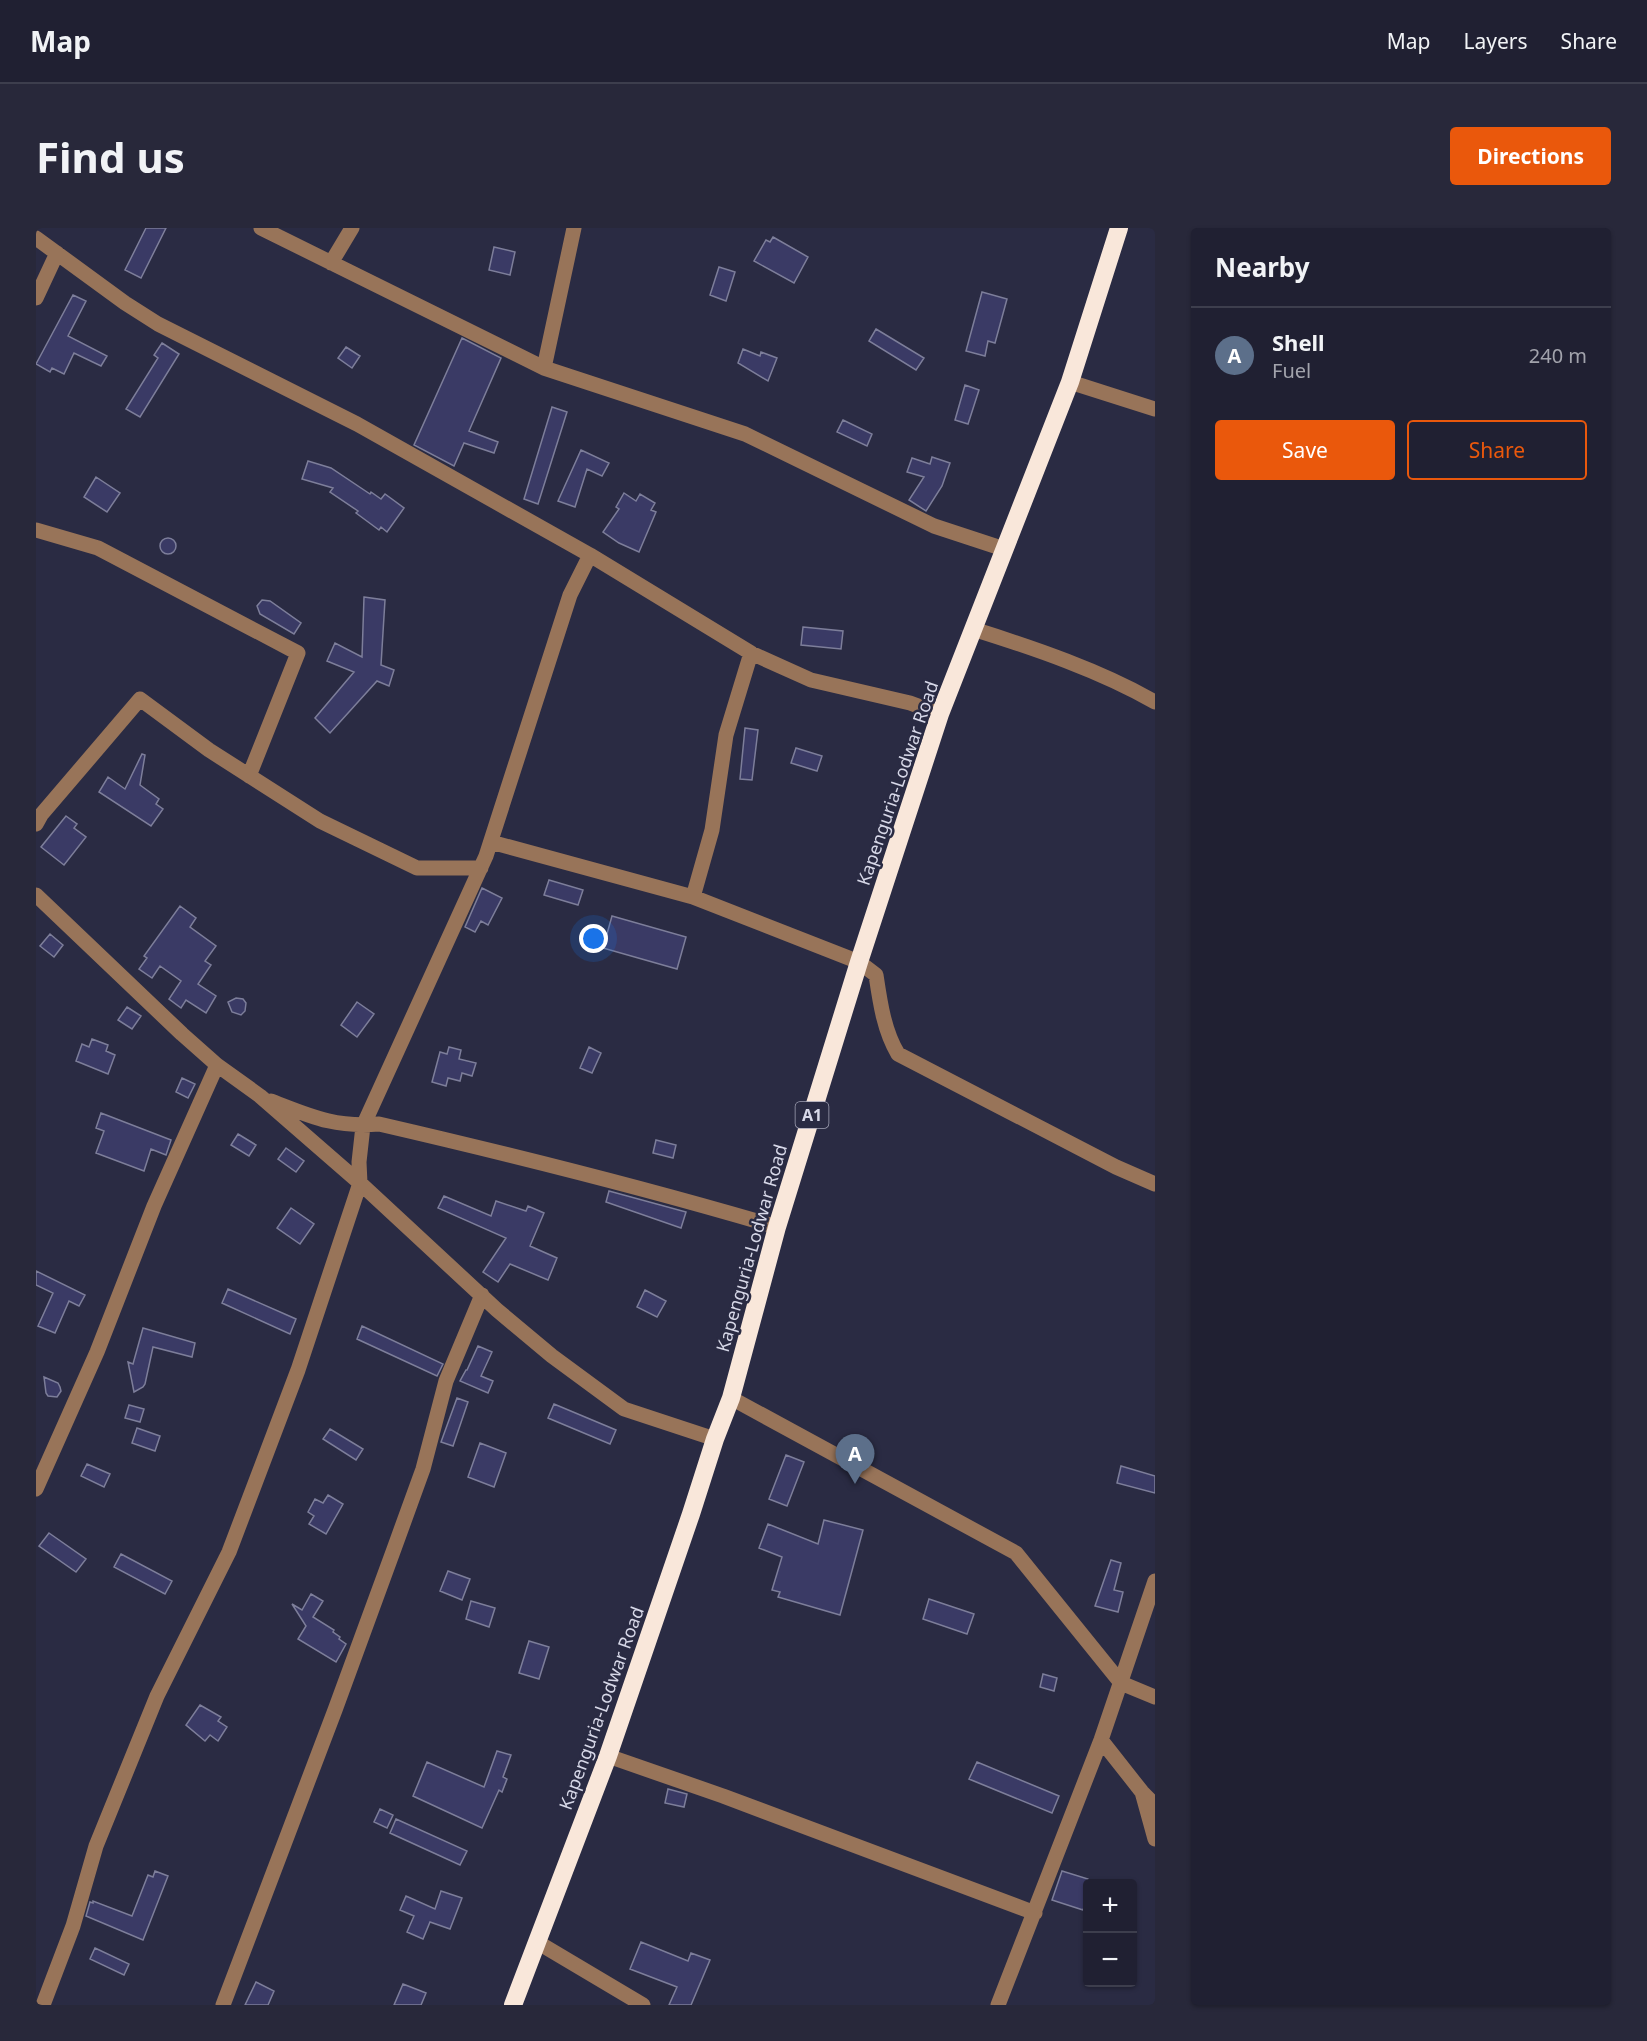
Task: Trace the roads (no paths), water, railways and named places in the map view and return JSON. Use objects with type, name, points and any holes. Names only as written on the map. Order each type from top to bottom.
[{"type":"highway","name":"Kapenguria-Lodwar Road","points":[[513,2005],[608,1756],[715,1439],[731,1398],[777,1227],[859,962],[940,714],[1070,382],[1119,228]]},
{"type":"street","points":[[261,228],[544,368],[745,435],[934,526],[1004,549]]},
{"type":"street","points":[[331,263],[352,228]]},
{"type":"street","points":[[544,368],[574,228]]},
{"type":"street","points":[[36,238],[158,324],[357,424],[590,555],[751,653],[811,680],[910,703],[940,714]]},
{"type":"street","points":[[36,298],[57,253]]},
{"type":"street","points":[[1070,382],[1155,409]]},
{"type":"street","points":[[36,530],[98,548],[298,653],[249,776]]},
{"type":"street","points":[[43,2005],[73,1926],[96,1846],[153,1707],[229,1552],[298,1370],[360,1183],[359,1162],[363,1126],[481,868],[570,596],[590,555]]},
{"type":"street","points":[[974,629],[1026,645],[1133,690],[1155,702]]},
{"type":"street","points":[[693,897],[712,830],[726,735],[751,653]]},
{"type":"street","points":[[36,824],[41,815],[140,699],[209,750],[320,820],[417,868],[481,868]]},
{"type":"street","points":[[491,842],[693,897],[859,962],[876,975],[880,1004],[890,1041],[898,1054],[1116,1167],[1155,1184]]},
{"type":"street","points":[[36,895],[217,1065],[260,1096],[552,1356],[624,1409],[715,1439]]},
{"type":"street","points":[[36,1489],[97,1352],[154,1206],[217,1065]]},
{"type":"street","points":[[260,1096],[320,1120],[351,1126],[379,1124],[542,1162],[688,1200],[777,1227]]},
{"type":"street","points":[[223,2005],[363,1635],[423,1469],[446,1381],[482,1295]]},
{"type":"street","points":[[731,1398],[1016,1553],[1120,1683],[1155,1697]]},
{"type":"street","points":[[998,2005],[1101,1740],[1155,1581]]},
{"type":"street","points":[[1101,1740],[1155,1805]]},
{"type":"street","points":[[608,1756],[723,1796],[1035,1913]]},
{"type":"street","points":[[1142,1792],[1155,1839]]},
{"type":"street","points":[[537,1942],[643,2005]]},
{"type":"place","name":"Shell","points":[[855,1484]]}]
